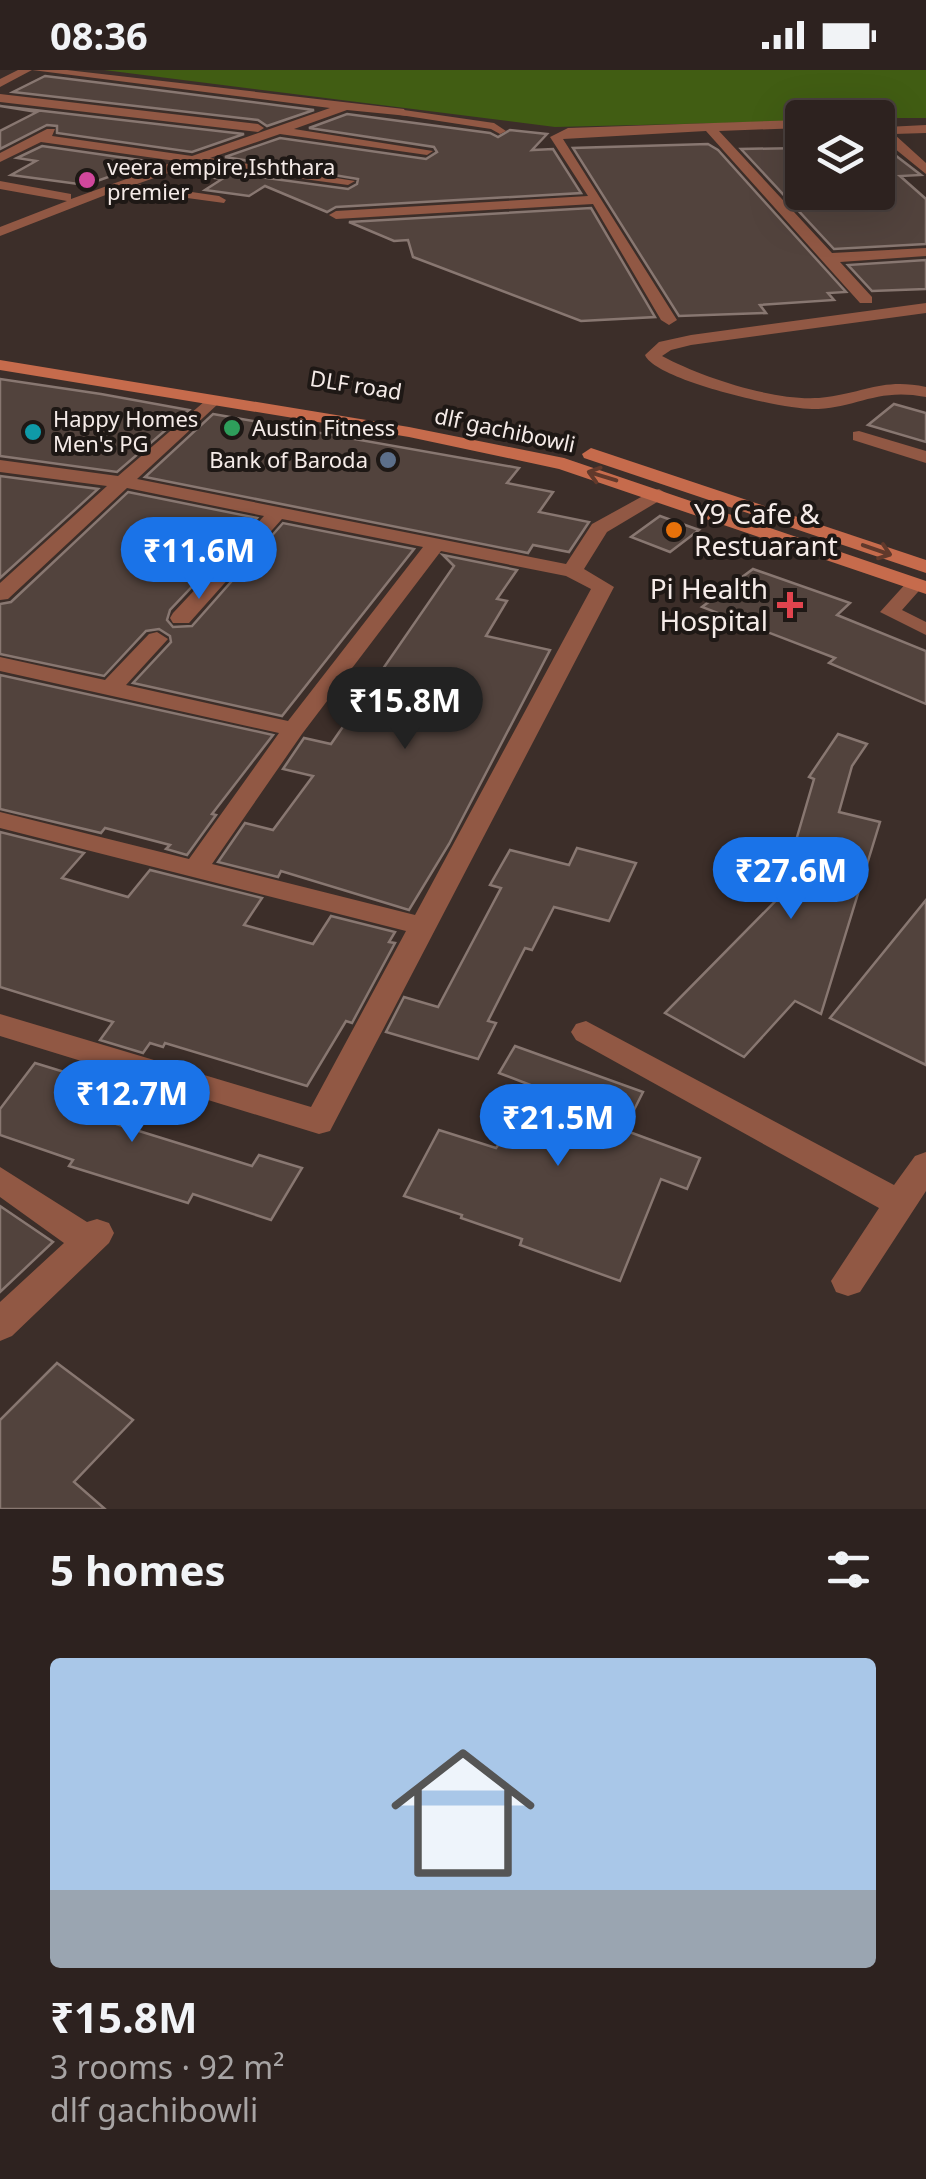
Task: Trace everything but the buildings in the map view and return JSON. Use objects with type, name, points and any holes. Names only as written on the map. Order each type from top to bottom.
[{"type":"main road","name":"DLF road","points":[[0,350],[421,418],[579,450],[923,580]]},
{"type":"main road","name":"dlf gachibowli","points":[[0,365],[507,450],[564,464],[923,580]]},
{"type":"street","points":[[0,84],[28,70]]},
{"type":"street","points":[[38,70],[404,113]]},
{"type":"street","points":[[0,98],[258,128]]},
{"type":"street","points":[[0,221],[177,155],[333,104]]},
{"type":"street","points":[[0,232],[120,185],[350,105]]},
{"type":"street","points":[[0,158],[95,109]]},
{"type":"street","points":[[895,125],[926,120]]},
{"type":"street","points":[[669,320],[559,142],[785,126]]},
{"type":"street","points":[[895,128],[926,129]]},
{"type":"street","points":[[279,130],[426,151]]},
{"type":"street","points":[[713,132],[785,133]]},
{"type":"street","points":[[713,132],[866,300]]},
{"type":"street","points":[[38,138],[348,181]]},
{"type":"street","points":[[895,142],[926,170]]},
{"type":"street","points":[[120,185],[219,200]]},
{"type":"street","points":[[0,186],[66,197]]},
{"type":"street","points":[[336,216],[598,200]]},
{"type":"street","points":[[828,258],[926,252]]},
{"type":"street","points":[[824,416],[787,414],[698,386],[653,355],[676,342],[926,308]]},
{"type":"street","points":[[669,367],[806,404],[833,402],[875,386],[926,392]]},
{"type":"street","points":[[0,594],[212,400]]},
{"type":"street","points":[[859,436],[926,457]]},
{"type":"street","points":[[0,466],[122,482],[572,571],[602,587],[319,1122],[0,1025]]},
{"type":"street","points":[[572,571],[599,528],[659,495]]},
{"type":"street","points":[[181,618],[277,513]]},
{"type":"street","points":[[194,871],[294,729],[436,544]]},
{"type":"street","points":[[111,687],[157,640]]},
{"type":"street","points":[[0,664],[294,729]]},
{"type":"street","points":[[0,820],[423,926]]},
{"type":"street","points":[[586,1032],[900,1204]]},
{"type":"street","points":[[848,1280],[926,1165]]},
{"type":"street","points":[[0,1180],[87,1235]]},
{"type":"street","points":[[0,1304],[87,1235]]},
{"type":"street","points":[[0,1325],[87,1235]]},
{"type":"lane","points":[[404,113],[494,126],[500,131]]},
{"type":"lane","points":[[923,580],[890,612],[926,629]]},
{"type":"green space","points":[[104,70],[926,70],[926,118],[895,118],[895,100],[785,100],[785,121],[555,127]]},
{"type":"place","name":"veera empire,Ishthara premier","points":[[87,180]]},
{"type":"place","name":"Austin Fitness","points":[[232,428]]},
{"type":"place","name":"Happy Homes Men's PG","points":[[33,432]]},
{"type":"place","name":"Bank of Baroda","points":[[388,460]]},
{"type":"place","name":"Y9 Cafe & Restuarant","points":[[674,530]]},
{"type":"place","name":"Pi Health Hospital","points":[[790,605]]}]
